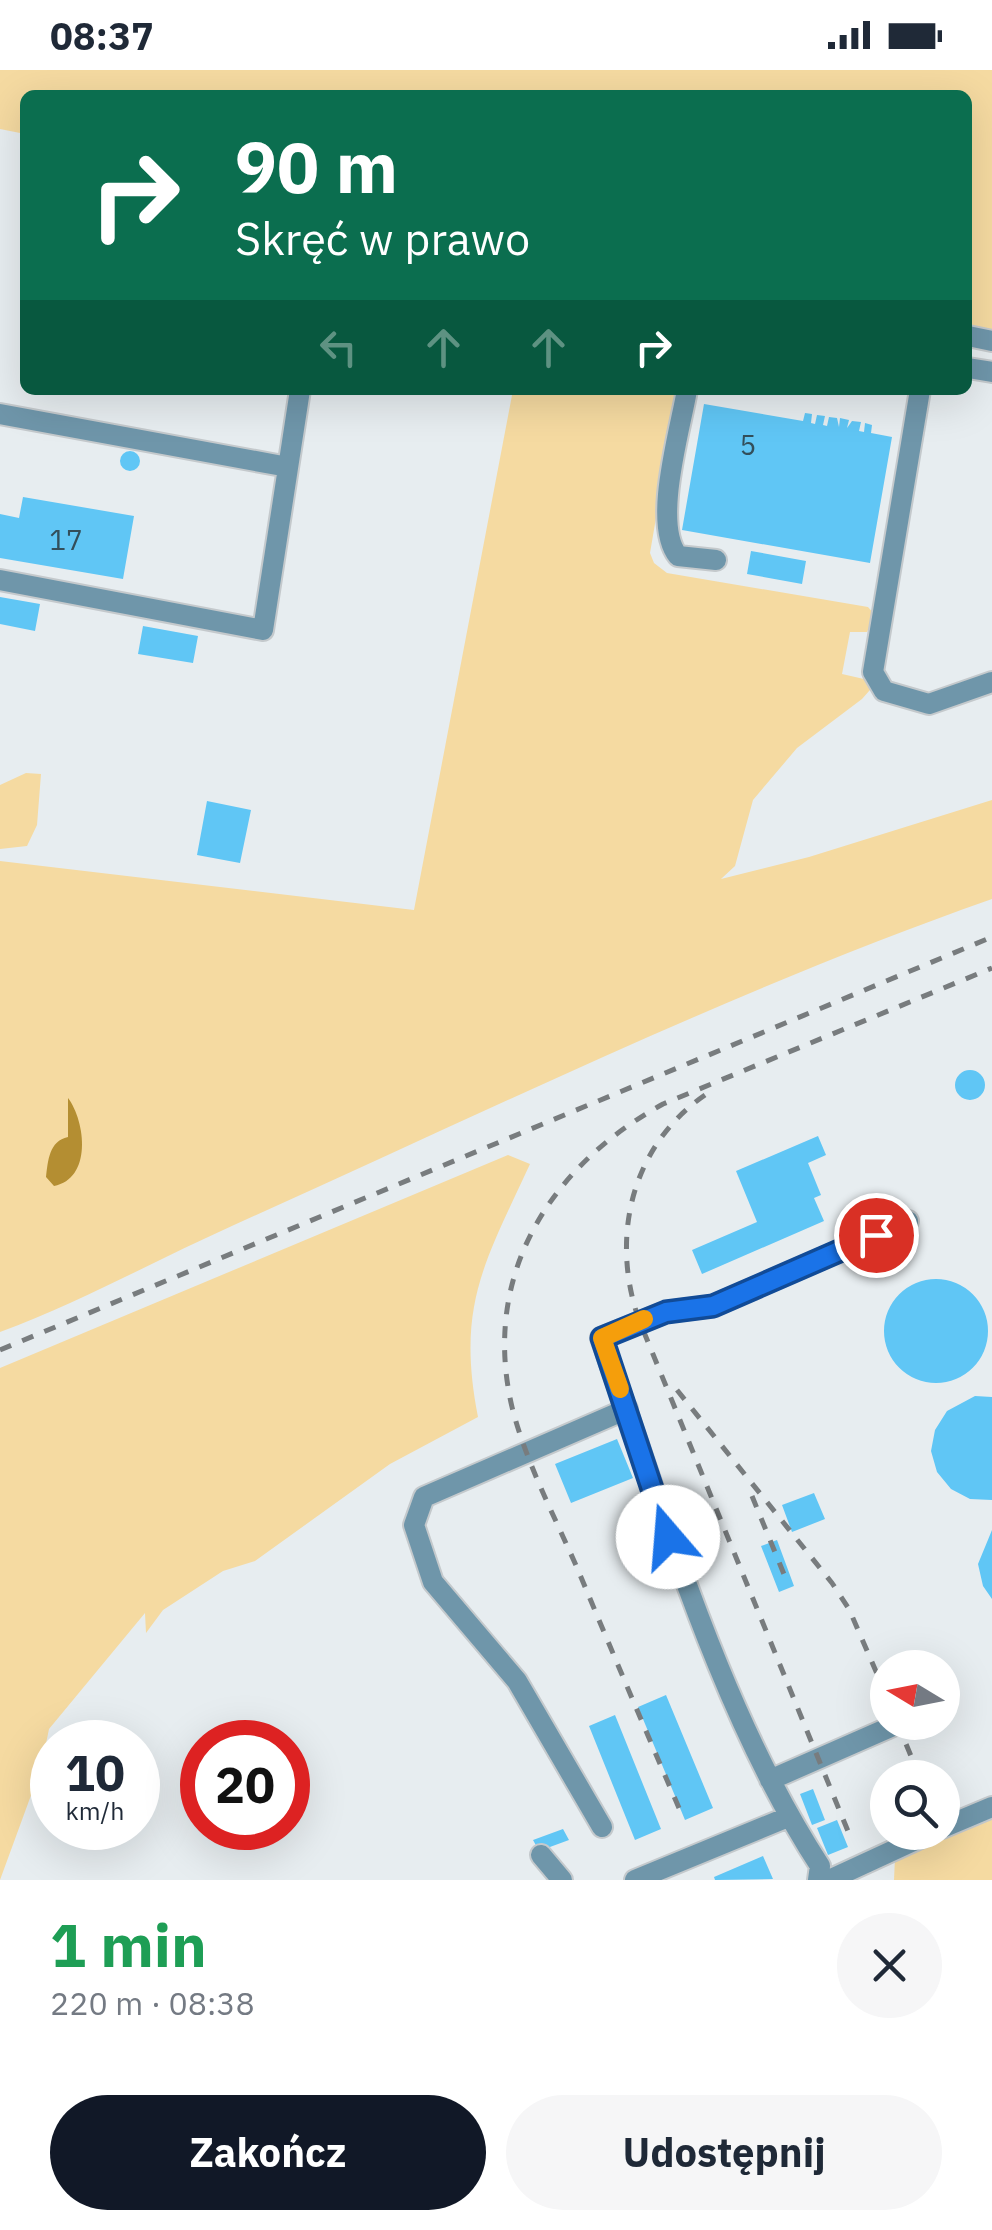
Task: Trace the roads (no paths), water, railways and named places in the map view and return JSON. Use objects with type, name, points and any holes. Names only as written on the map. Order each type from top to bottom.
[{"type":"lane","points":[[0,580],[264,630],[299,395]]},
{"type":"lane","points":[[687,395],[666,533],[678,556],[716,560]]},
{"type":"lane","points":[[919,395],[873,672],[884,691],[929,704],[992,682]]},
{"type":"lane","points":[[0,414],[288,466]]},
{"type":"lane","points":[[818,1880],[820,1866],[788,1817],[770,1780],[668,1537],[602,1338],[666,1312],[713,1306],[908,1220]]},
{"type":"lane","points":[[602,1828],[517,1681],[432,1582],[414,1525],[424,1497],[627,1409]]},
{"type":"lane","points":[[770,1780],[870,1736]]},
{"type":"lane","points":[[960,1820],[992,1807]]},
{"type":"lane","points":[[635,1880],[788,1817]]},
{"type":"lane","points":[[829,1880],[894,1850]]},
{"type":"lane","points":[[540,1854],[562,1880]]},
{"type":"railway","points":[[0,1350],[992,937]]},
{"type":"railway","points":[[679,1808],[518,1428],[505,1359],[507,1313],[516,1269],[557,1192],[587,1159],[623,1129],[663,1104],[992,968]]},
{"type":"railway","points":[[705,1095],[659,1140],[644,1167],[633,1196],[628,1226],[630,1289],[639,1320],[852,1841]]},
{"type":"railway","points":[[677,1390],[832,1583],[849,1609],[870,1657]]},
{"type":"railway","points":[[752,1496],[788,1584]]},
{"type":"railway","points":[[904,1740],[913,1760]]}]
